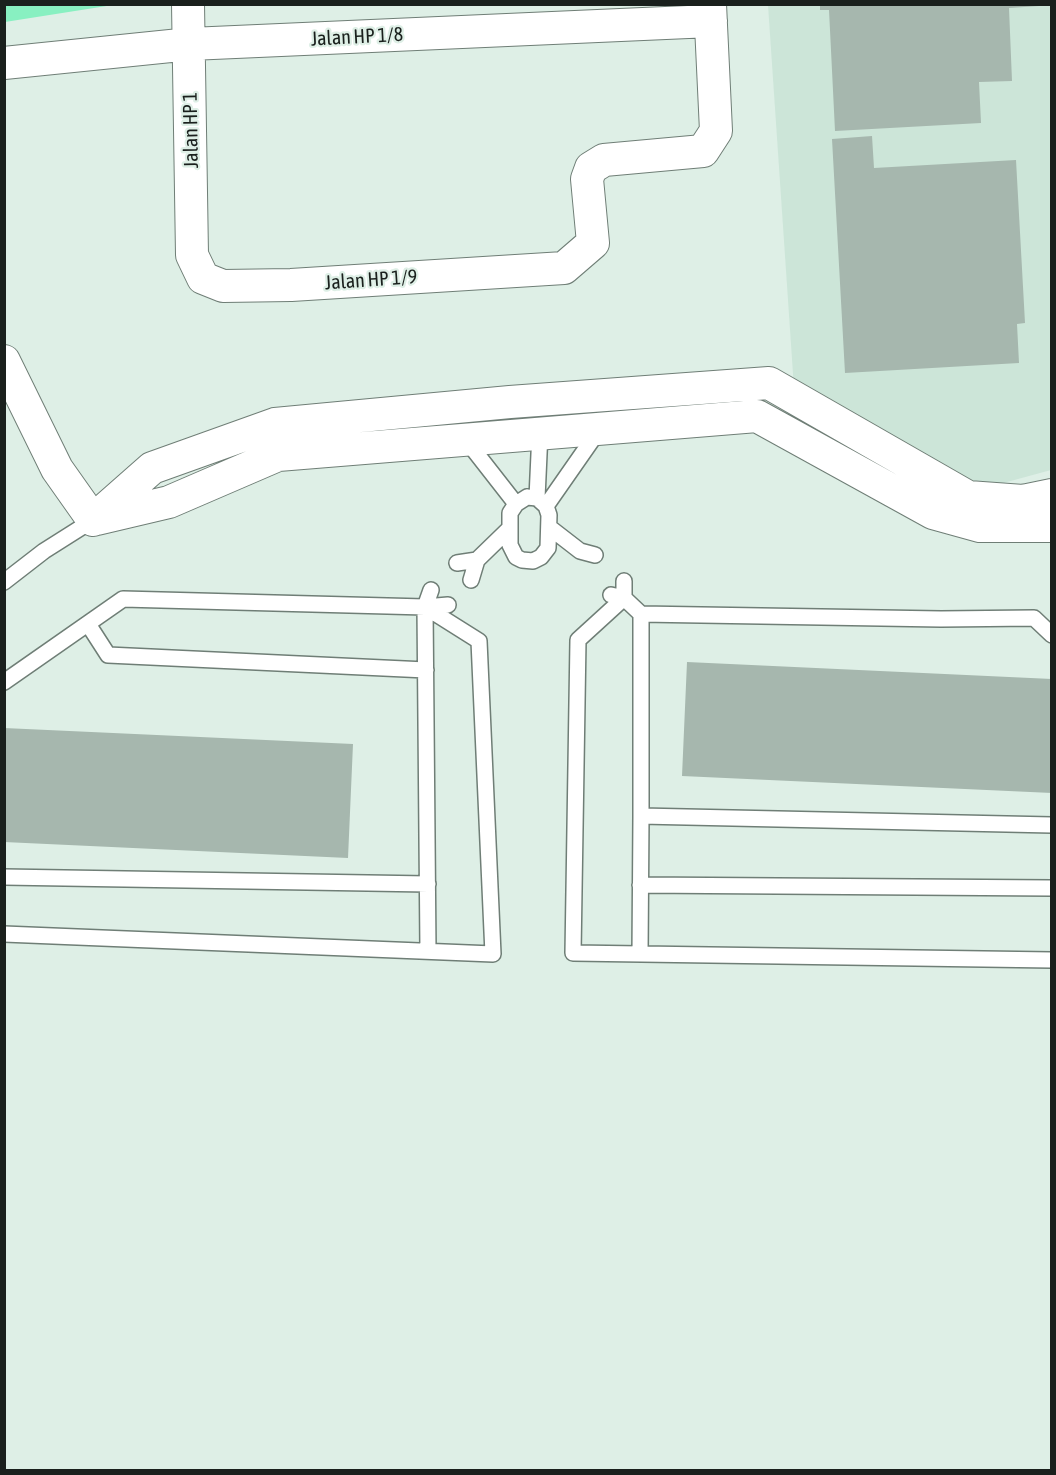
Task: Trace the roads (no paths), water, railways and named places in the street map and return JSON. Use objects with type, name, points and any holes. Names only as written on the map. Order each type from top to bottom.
[{"type":"street","name":"Jalan HP 1","points":[[188,4],[192,255]]},
{"type":"street","name":"Jalan HP 1/8","points":[[4,63],[190,44],[710,13]]},
{"type":"street","name":"Jalan HP 1/9","points":[[192,255],[203,278],[223,286],[291,285],[564,268],[592,243],[587,179],[591,168],[604,160],[703,151],[716,131],[710,13]]},
{"type":"street","points":[[4,361],[57,470],[93,520]]},
{"type":"street","points":[[93,520],[152,468],[275,424],[510,402],[770,383],[968,497],[1023,501],[1052,495]]},
{"type":"street","points":[[510,402],[536,410],[540,432]]},
{"type":"street","points":[[93,520],[168,502],[278,455],[757,416],[933,513],[980,526],[1052,526]]},
{"type":"lane","points":[[542,502],[601,427]]},
{"type":"lane","points":[[540,432],[542,502],[549,516],[548,548],[541,557],[533,561],[522,560],[516,557],[510,545],[510,513],[516,504],[527,497],[542,502]]},
{"type":"lane","points":[[465,440],[516,504]]},
{"type":"lane","points":[[4,582],[44,551],[93,520]]},
{"type":"lane","points":[[549,527],[580,551],[595,555]]},
{"type":"lane","points":[[471,580],[477,561],[510,528]]},
{"type":"lane","points":[[580,551],[580,568]]},
{"type":"lane","points":[[457,563],[477,561]]},
{"type":"lane","points":[[624,581],[618,597],[578,640],[573,953],[1052,960]]},
{"type":"lane","points":[[428,951],[425,607],[431,590]]},
{"type":"lane","points":[[618,597],[641,614],[941,619],[1034,618],[1052,634]]},
{"type":"lane","points":[[4,682],[123,599],[425,607],[448,605]]},
{"type":"lane","points":[[4,934],[493,954],[479,641],[425,607]]},
{"type":"lane","points":[[640,954],[641,614]]},
{"type":"lane","points":[[88,624],[108,655],[426,670]]},
{"type":"lane","points":[[641,816],[1052,825]]},
{"type":"lane","points":[[4,877],[428,884]]},
{"type":"lane","points":[[640,885],[1052,888]]}]
